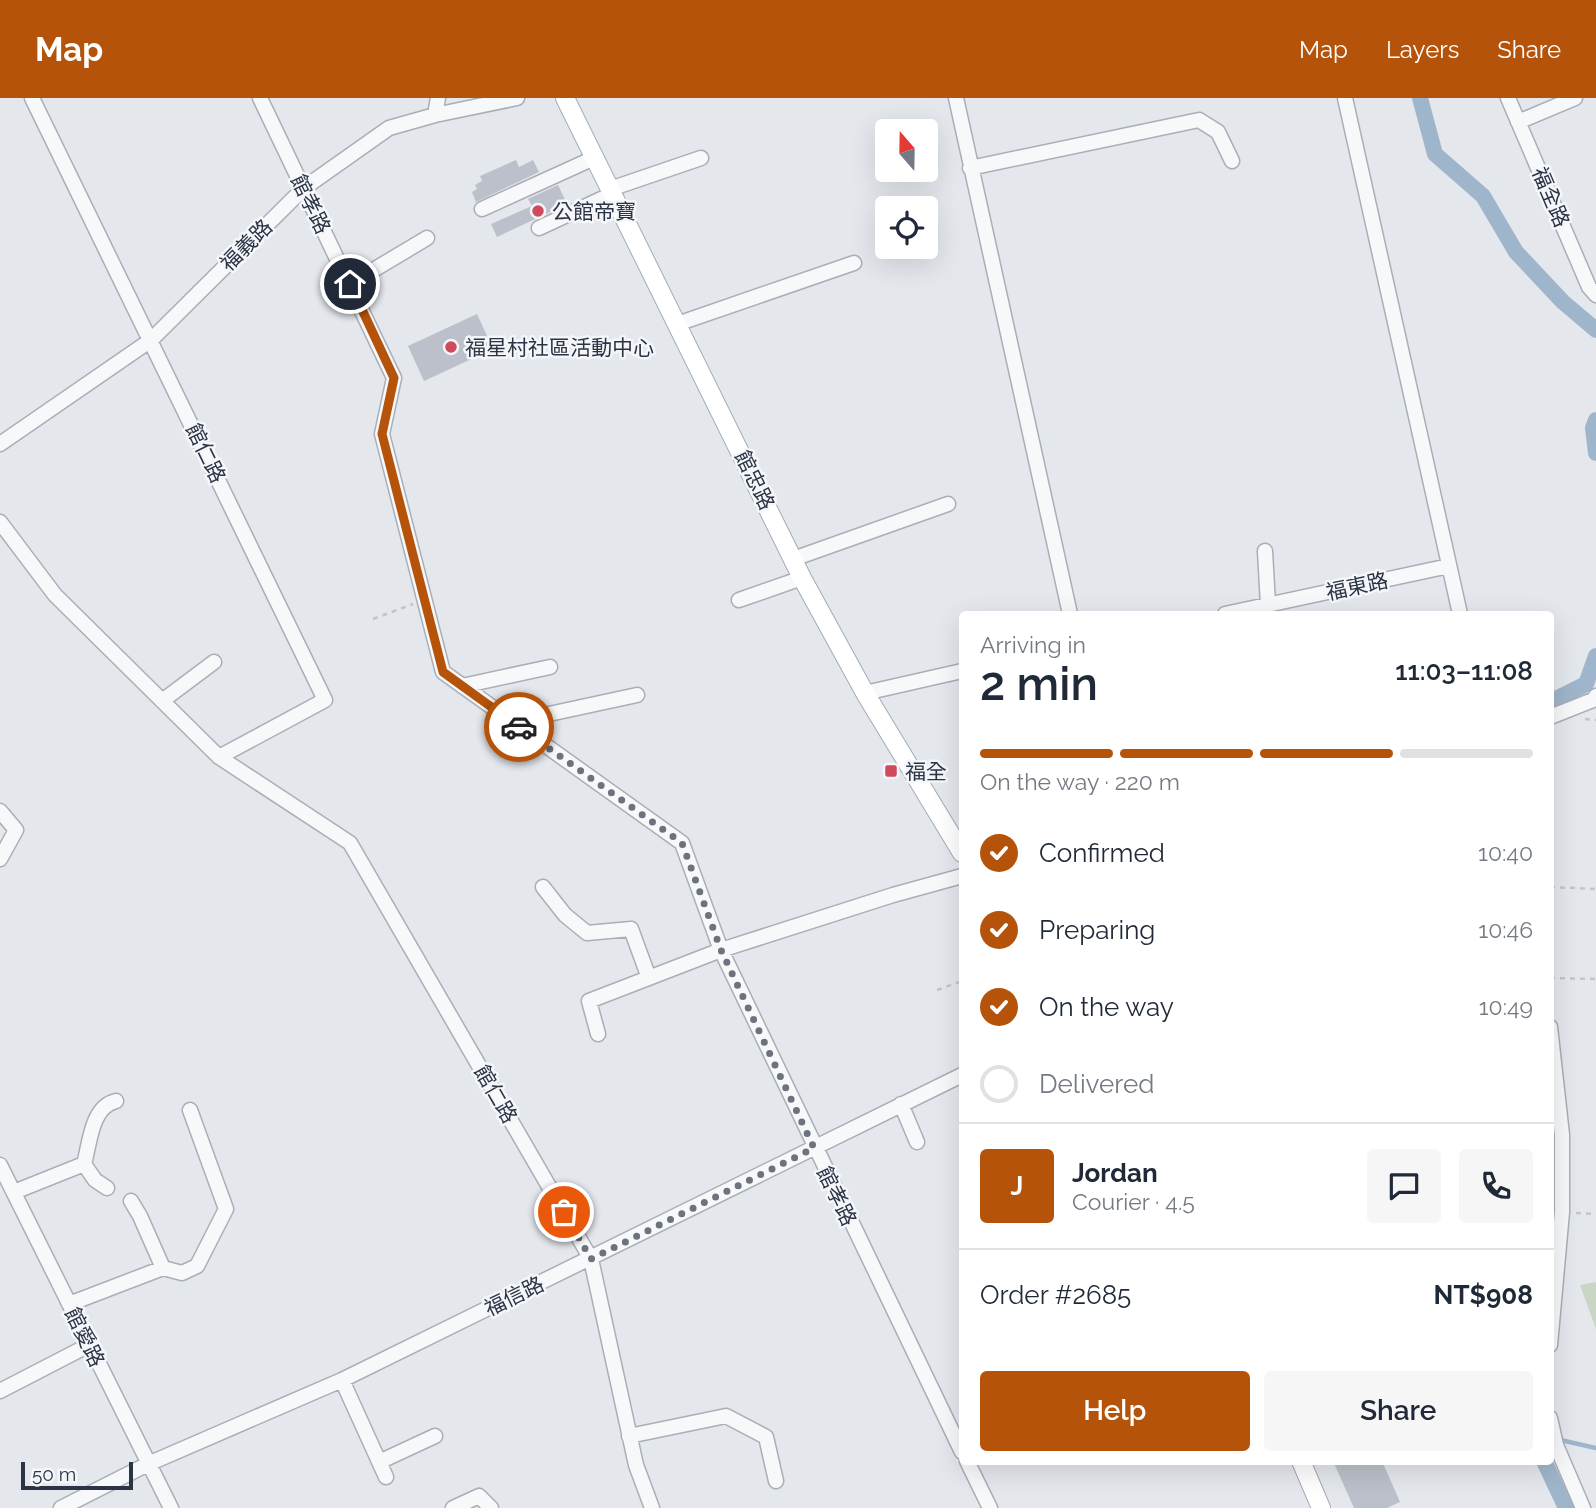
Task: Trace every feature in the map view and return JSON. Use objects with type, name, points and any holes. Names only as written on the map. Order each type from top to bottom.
[{"type":"main road","name":"館忠路","points":[[565,98],[793,559],[865,693],[959,848]]},
{"type":"main road","points":[[1303,1465],[1321,1508]]},
{"type":"street","name":"館仁路","points":[[32,98],[325,700],[219,757]]},
{"type":"street","name":"館孝路","points":[[260,98],[394,378],[382,434],[443,672],[682,843],[721,950],[959,1446]]},
{"type":"street","points":[[436,115],[438,98]]},
{"type":"street","name":"福義路","points":[[0,444],[151,340],[304,188],[389,128],[517,98]]},
{"type":"street","points":[[956,98],[1069,611]]},
{"type":"street","points":[[1345,98],[1459,611]]},
{"type":"street","name":"福全路","points":[[1508,98],[1589,287],[1596,295]]},
{"type":"street","points":[[1518,122],[1575,98]]},
{"type":"street","points":[[970,168],[1199,120],[1218,132],[1232,161]]},
{"type":"street","points":[[482,209],[594,158]]},
{"type":"street","points":[[539,228],[611,192],[701,158]]},
{"type":"street","points":[[350,284],[427,238]]},
{"type":"street","points":[[677,324],[854,264]]},
{"type":"street","points":[[793,559],[948,505]]},
{"type":"street","name":"館仁路","points":[[0,522],[55,595],[219,757],[350,843],[591,1259],[636,1465],[653,1508]]},
{"type":"street","points":[[1265,551],[1268,605]]},
{"type":"street","name":"福東路","points":[[1239,611],[1449,566]]},
{"type":"street","points":[[739,600],[803,578]]},
{"type":"street","points":[[162,701],[214,662]]},
{"type":"street","points":[[463,686],[550,667]]},
{"type":"street","points":[[865,693],[959,672]]},
{"type":"street","points":[[512,722],[637,695]]},
{"type":"street","points":[[1554,715],[1593,700],[1596,696]]},
{"type":"street","points":[[0,811],[16,830],[0,859]]},
{"type":"street","points":[[598,1034],[589,1001],[721,950],[959,877]]},
{"type":"street","points":[[542,887],[565,915],[587,933],[631,929],[649,978]]},
{"type":"street","points":[[1554,1063],[1562,1135],[1562,1212],[1554,1301]]},
{"type":"street","name":"福信路","points":[[61,1508],[148,1464],[342,1380],[959,1076]]},
{"type":"street","points":[[107,1188],[95,1180],[85,1164],[99,1111],[108,1103],[116,1101]]},
{"type":"street","points":[[901,1104],[917,1142]]},
{"type":"street","points":[[69,1304],[163,1268],[182,1273],[197,1266],[226,1209],[190,1110]]},
{"type":"street","points":[[13,1192],[85,1164]]},
{"type":"street","name":"館愛路","points":[[0,1165],[171,1508]]},
{"type":"street","points":[[131,1200],[163,1268]]},
{"type":"street","points":[[0,1391],[89,1345]]},
{"type":"street","points":[[342,1380],[386,1477]]},
{"type":"street","points":[[629,1436],[726,1416],[766,1437],[776,1481]]},
{"type":"street","points":[[379,1462],[435,1436]]},
{"type":"street","points":[[1554,1436],[1583,1508]]},
{"type":"street","points":[[969,1465],[990,1508]]},
{"type":"street","points":[[453,1508],[479,1496],[491,1508]]},
{"type":"path","points":[[373,619],[424,600]]},
{"type":"path","points":[[1554,887],[1596,889]]},
{"type":"path","points":[[1554,978],[1596,979]]},
{"type":"path","points":[[937,990],[959,982]]},
{"type":"path","points":[[1562,1212],[1596,1214]]},
{"type":"green space","points":[[1596,1282],[1596,1329],[1580,1285]]},
{"type":"building","name":"公館帝寶","points":[[516,160],[519,167],[533,160],[539,172],[476,202],[472,192],[477,189],[475,185],[482,181],[480,176]]},
{"type":"building","name":"公館帝寶","points":[[558,185],[567,204],[497,237],[491,224],[532,206],[528,199]]},
{"type":"building","name":"福星村社區活動中心","points":[[477,314],[493,349],[424,381],[408,346]]},
{"type":"building","points":[[1335,1465],[1384,1465],[1400,1502],[1387,1508],[1354,1508]]},
{"type":"waterway","points":[[1420,98],[1435,154],[1483,196],[1516,252],[1563,302],[1596,330]]},
{"type":"waterway","points":[[1596,420],[1593,428],[1596,453]]},
{"type":"waterway","points":[[1554,700],[1586,684],[1596,656]]},
{"type":"waterway","points":[[1556,1439],[1596,1448]]},
{"type":"waterway","points":[[1546,1465],[1566,1508]]},
{"type":"way so far","points":[[519,727],[682,843],[721,950],[814,1148],[591,1259],[564,1212]]},
{"type":"place","name":"公館帝寶","points":[[538,211]]},
{"type":"place","name":"福星村社區活動中心","points":[[451,347]]},
{"type":"place","name":"福全","points":[[891,771]]},
{"type":"route","points":[[350,284],[394,378],[382,434],[443,672],[519,727]]}]
